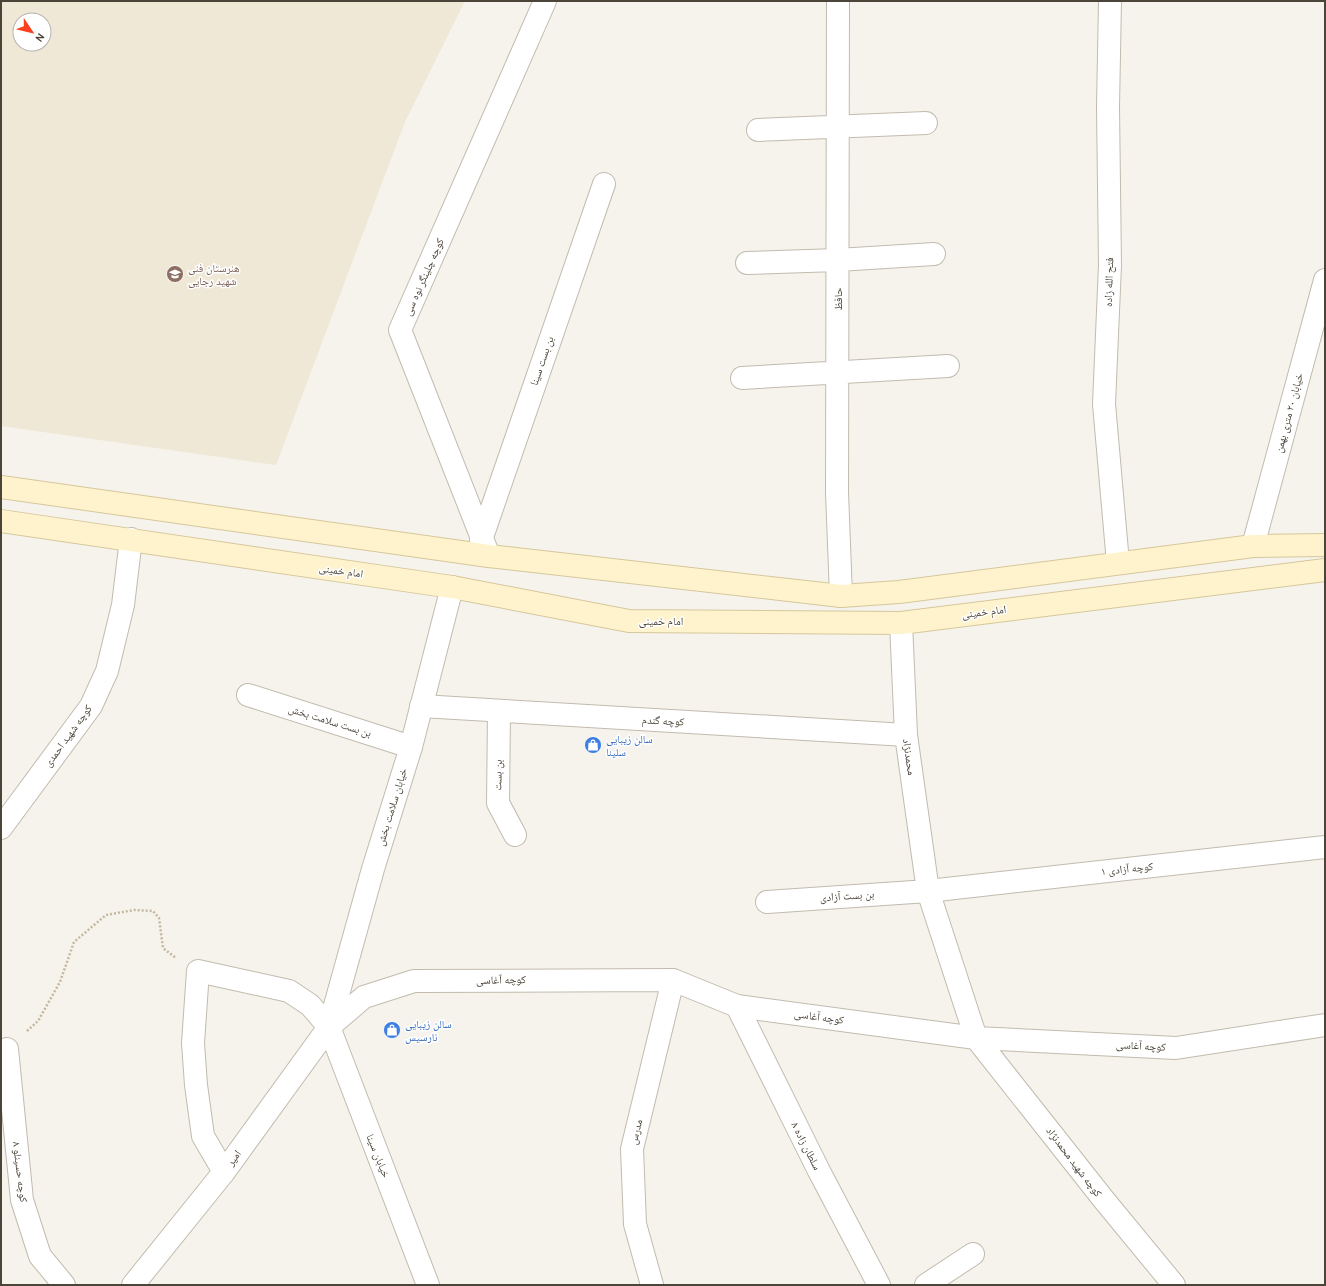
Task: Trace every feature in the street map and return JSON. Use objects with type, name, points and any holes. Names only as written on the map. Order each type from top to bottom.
[{"type":"main road","points":[[1,487],[485,548],[841,596],[899,592],[1253,546],[1325,545]]},
{"type":"main road","name":"امام خمینی","points":[[1,521],[452,587],[629,621],[901,622],[1325,570]]},
{"type":"street","name":"کوچه چلینگر نوه سی","points":[[485,548],[400,330],[545,1]]},
{"type":"street","name":"حافظ","points":[[838,1],[837,492],[841,596]]},
{"type":"street","name":"فتح الله زاده","points":[[1110,1],[1108,107],[1110,265],[1104,404],[1118,563]]},
{"type":"street","points":[[758,130],[926,123]]},
{"type":"street","name":"بن بست سینا","points":[[485,548],[604,184]]},
{"type":"street","points":[[747,263],[838,260],[934,254]]},
{"type":"street","name":"خیابان ۲۰ متری بهمن","points":[[1253,546],[1325,280]]},
{"type":"street","points":[[742,378],[948,366]]},
{"type":"street","name":"کوچه شهید احمدی","points":[[1,828],[91,706],[107,671],[124,605],[130,539]]},
{"type":"street","name":"خیابان سلامت بخش","points":[[329,1027],[373,869],[411,747],[452,587]]},
{"type":"street","name":"محمدنژاد","points":[[901,622],[906,735],[928,891],[976,1038]]},
{"type":"street","name":"بن بست سلامت بخش","points":[[248,696],[411,747]]},
{"type":"street","name":"کوچه گندم","points":[[421,706],[906,735]]},
{"type":"street","name":"بن بست","points":[[499,711],[498,803],[515,835]]},
{"type":"street","name":"کوچه آزادی ۱","points":[[928,891],[1325,847]]},
{"type":"street","name":"بن بست آزادی","points":[[767,902],[928,891]]},
{"type":"street","points":[[198,972],[193,1043],[196,1085],[203,1136],[224,1172]]},
{"type":"street","name":"خیابان سینا","points":[[198,972],[289,991],[310,1005],[329,1027],[428,1285]]},
{"type":"street","name":"کوچه آغاسی","points":[[329,1027],[364,997],[414,982],[673,980],[736,1006],[976,1038],[1176,1048],[1325,1025]]},
{"type":"street","name":"مدرس","points":[[652,1285],[635,1224],[632,1149],[673,980]]},
{"type":"street","name":"سلطان زاده ۸","points":[[736,1006],[818,1171],[879,1285]]},
{"type":"street","name":"امیر","points":[[133,1285],[224,1172],[329,1027]]},
{"type":"street","name":"کوچه شهید محمدنژاد","points":[[976,1038],[1104,1200],[1174,1285]]},
{"type":"street","name":"کوچه حسینلو ۸","points":[[3,1047],[22,1200],[40,1256],[64,1285]]},
{"type":"street","points":[[926,1285],[973,1254]]},
{"type":"path","points":[[3,1047],[38,1021],[60,982],[74,942],[106,915],[134,910],[153,911],[159,918],[163,948],[184,964],[198,972]]},
{"type":"shaded area","name":"هنرستان فنی شهید رجایی","points":[[1,1],[465,1],[405,122],[276,465],[1,426]]},
{"type":"place","name":"هنرستان فنی شهید رجایی","points":[[175,274]]},
{"type":"place","name":"سالن زیبایی سلینا","points":[[593,745]]},
{"type":"place","name":"سالن زیبایی نارسیس","points":[[392,1030]]}]
